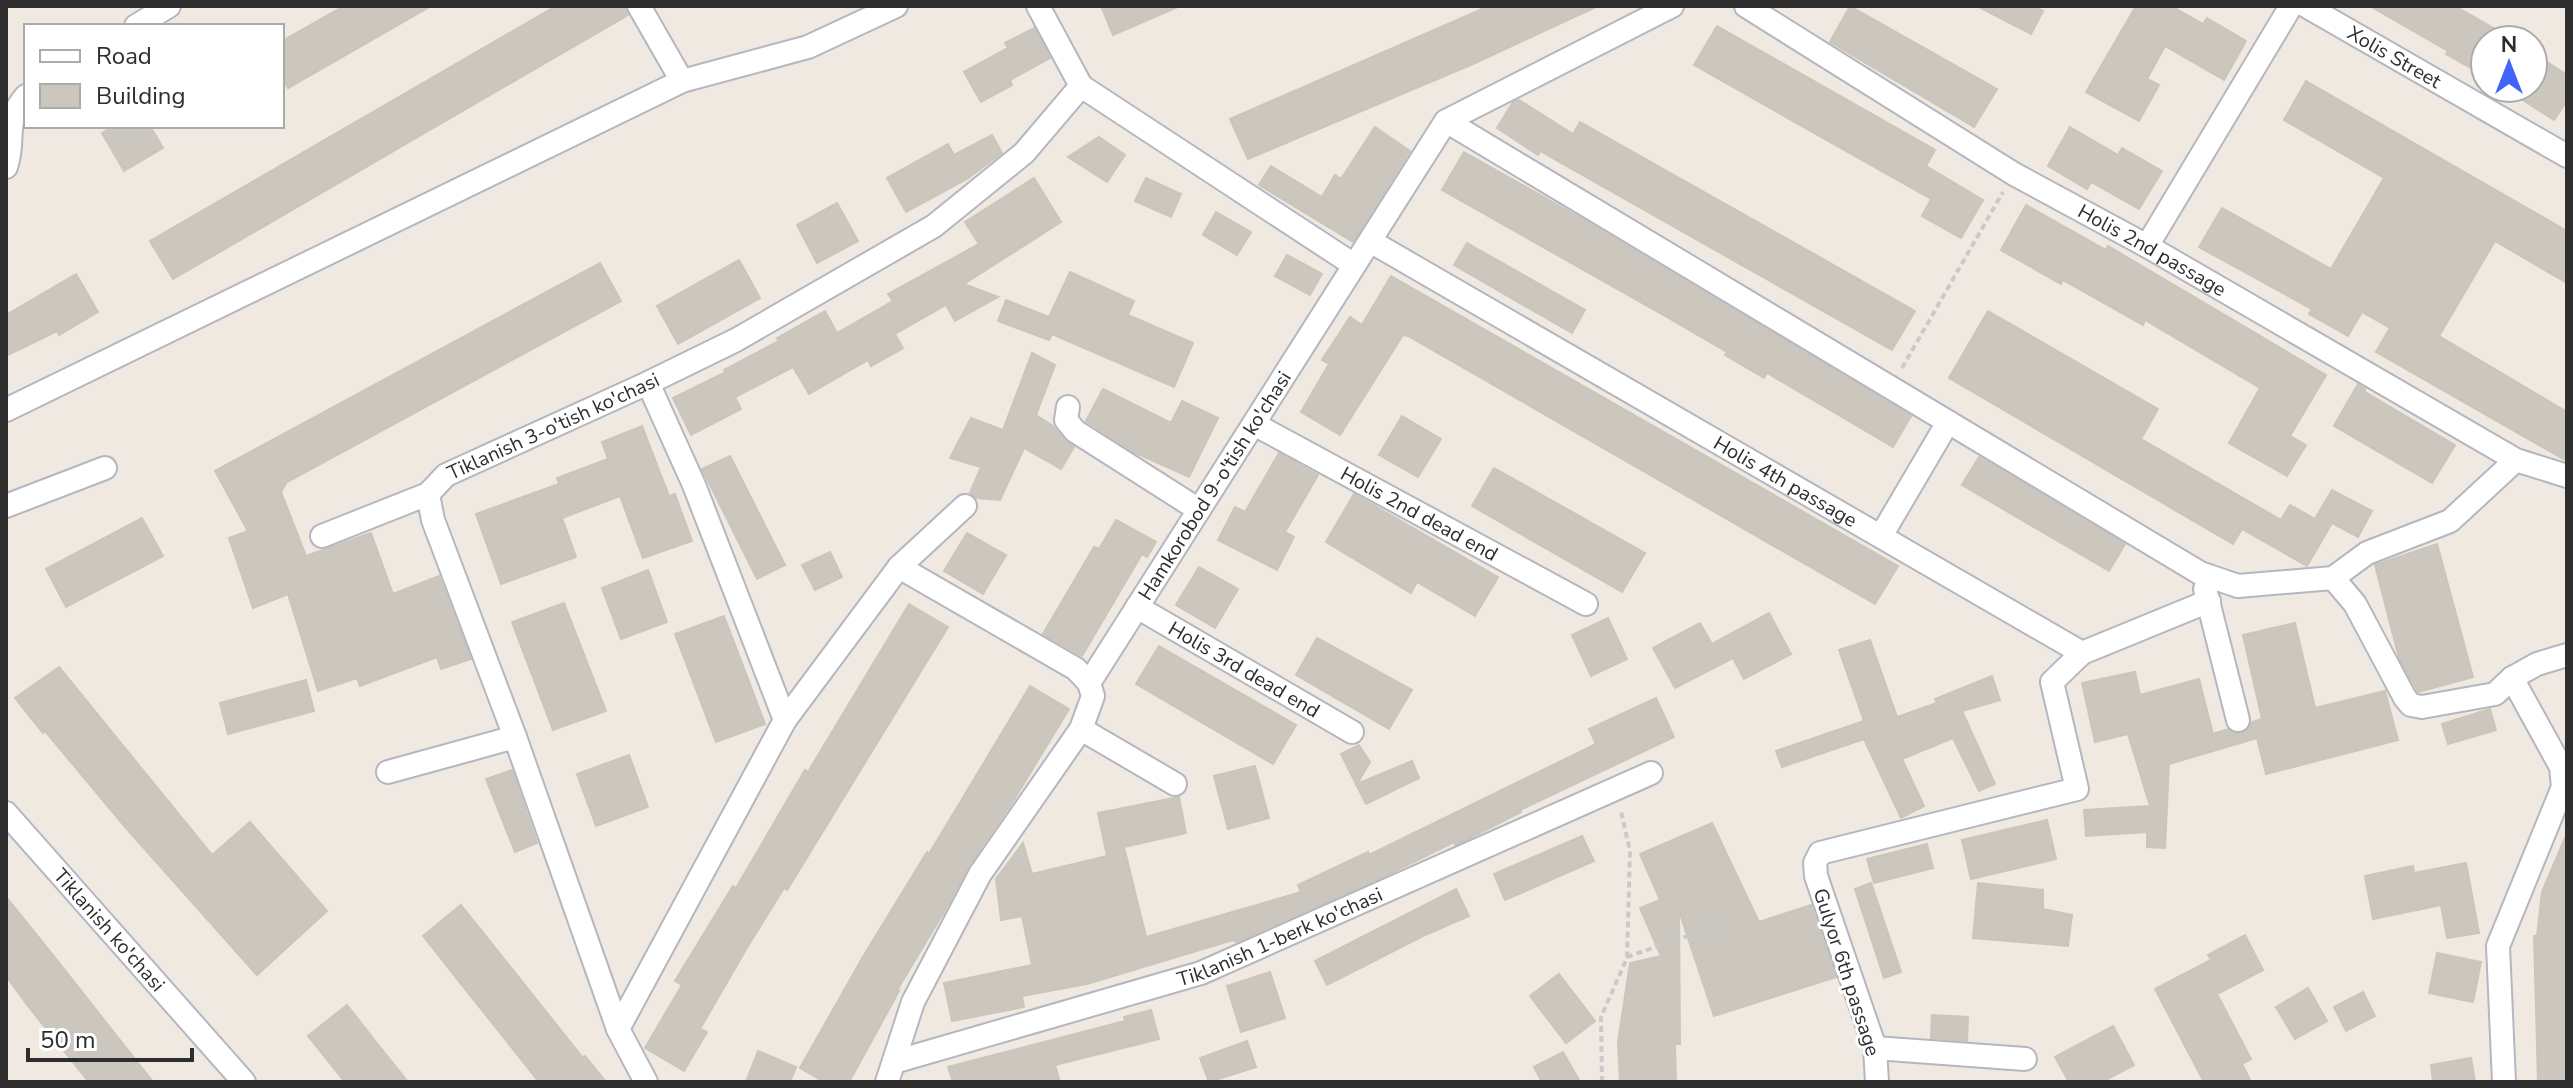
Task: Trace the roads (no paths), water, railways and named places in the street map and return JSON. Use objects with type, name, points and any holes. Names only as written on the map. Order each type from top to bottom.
[{"type":"street","points":[[139,24],[169,6]]},
{"type":"street","points":[[639,6],[682,81]]},
{"type":"street","points":[[6,410],[682,81],[808,47],[896,6]]},
{"type":"street","points":[[1038,6],[1081,86],[1354,265]]},
{"type":"street","points":[[1446,121],[1672,6]]},
{"type":"street","name":"Holis 2nd passage","points":[[1746,6],[2014,174],[2147,246],[2516,460],[2567,476]]},
{"type":"street","points":[[2147,246],[2291,6]]},
{"type":"street","name":"Xolis Street","points":[[2306,6],[2567,156]]},
{"type":"street","name":"Tiklanish 3-o'tish ko'chasi","points":[[646,1082],[618,1029],[515,737],[433,520],[428,494],[446,475],[736,340],[934,226],[1024,153],[1081,86]]},
{"type":"street","points":[[6,167],[9,127],[16,107],[24,98]]},
{"type":"street","points":[[1446,121],[2200,573],[2238,586],[2333,578],[2367,553],[2450,521],[2516,460]]},
{"type":"street","name":"Hamkorobod 9-o'tish ko'chasi","points":[[891,1072],[913,1002],[980,874],[1081,729],[1093,696],[1089,683],[1446,121]]},
{"type":"street","name":"Holis 4th passage","points":[[1370,241],[2082,653]]},
{"type":"street","points":[[648,383],[694,485],[785,720]]},
{"type":"street","points":[[1068,407],[1066,420],[1075,431],[1199,510]]},
{"type":"street","points":[[1881,536],[1948,422]]},
{"type":"street","name":"Holis 2nd dead end","points":[[1254,424],[1586,604]]},
{"type":"street","points":[[6,506],[105,468]]},
{"type":"street","points":[[322,536],[428,494]]},
{"type":"street","points":[[618,1029],[785,720],[899,567],[965,506]]},
{"type":"street","points":[[899,567],[1076,669],[1089,683]]},
{"type":"street","points":[[2200,573],[2238,720]]},
{"type":"street","points":[[2333,578],[2355,604],[2411,705],[2422,707],[2495,694],[2512,678],[2537,664],[2567,655]]},
{"type":"street","points":[[2082,653],[2209,601]]},
{"type":"street","name":"Holis 3rd dead end","points":[[1137,607],[1352,732]]},
{"type":"street","name":"Gulyor 6th passage","points":[[1877,1082],[1875,1048],[1816,876],[1815,863],[1820,853],[2077,789],[2052,682],[2082,653]]},
{"type":"street","points":[[2504,1082],[2498,946],[2563,787],[2561,767],[2512,678]]},
{"type":"street","points":[[1081,729],[1175,784]]},
{"type":"street","points":[[388,772],[515,737]]},
{"type":"street","name":"Tiklanish 1-berk ko'chasi","points":[[891,1072],[1201,973],[1651,773]]},
{"type":"street","name":"Tiklanish ko'chasi","points":[[6,813],[244,1082]]},
{"type":"street","points":[[1875,1048],[2025,1059]]}]
